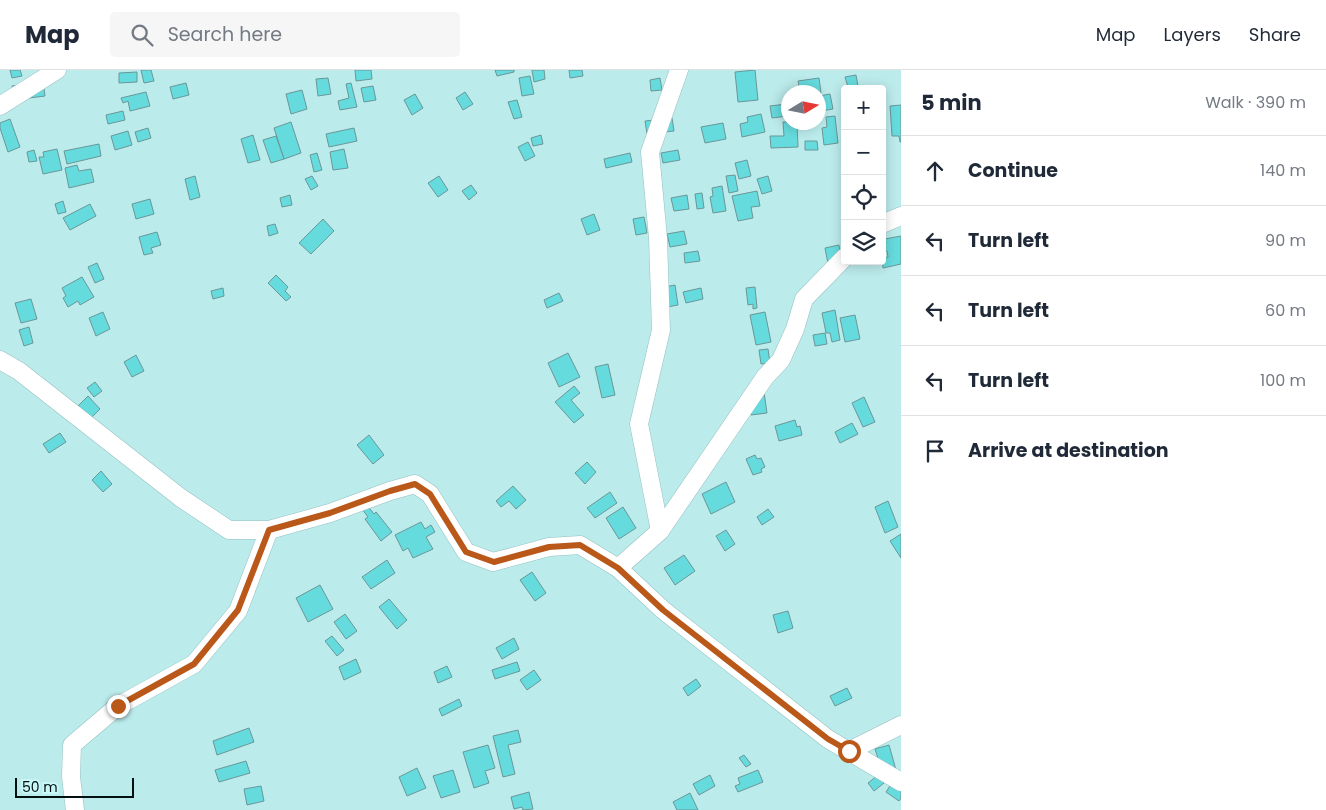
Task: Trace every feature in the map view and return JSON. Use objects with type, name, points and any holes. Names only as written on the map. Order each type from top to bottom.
[{"type":"street","points":[[0,106],[57,70]]},
{"type":"street","points":[[660,531],[639,424],[661,330],[658,238],[650,152],[679,70]]},
{"type":"street","points":[[886,222],[901,216]]},
{"type":"street","points":[[618,568],[660,531],[765,377],[781,360],[796,328],[804,299],[841,261]]},
{"type":"street","points":[[0,360],[19,372],[181,498],[229,530],[269,530],[330,513],[415,484],[430,494],[466,552],[494,562],[549,547],[580,545],[618,568],[663,610],[828,739],[901,782]]},
{"type":"street","points":[[76,810],[71,777],[72,746],[118,706],[194,664],[238,610],[269,530]]},
{"type":"street","points":[[849,751],[901,726]]},
{"type":"building","points":[[10,70],[20,70],[22,76],[12,78]]},
{"type":"building","points":[[141,70],[151,70],[154,81],[144,83]]},
{"type":"building","points":[[355,70],[371,70],[372,79],[356,81]]},
{"type":"building","points":[[495,70],[514,70],[514,72],[497,76]]},
{"type":"building","points":[[532,70],[544,70],[545,79],[534,82]]},
{"type":"building","points":[[569,70],[582,70],[583,76],[570,78]]},
{"type":"building","points":[[755,70],[758,100],[738,102],[735,72]]},
{"type":"building","points":[[137,72],[137,82],[119,83],[119,73]]},
{"type":"building","points":[[856,75],[858,85],[847,85],[845,77]]},
{"type":"building","points":[[530,76],[534,94],[522,96],[519,78]]},
{"type":"building","points":[[328,78],[331,94],[318,96],[316,79]]},
{"type":"building","points":[[660,78],[662,90],[651,91],[650,80]]},
{"type":"building","points":[[819,78],[820,85],[799,85],[798,81]]},
{"type":"building","points":[[43,81],[45,96],[14,100],[12,86]]},
{"type":"building","points":[[186,83],[189,95],[173,99],[170,87]]},
{"type":"building","points":[[351,83],[357,107],[340,110],[338,101],[349,98],[346,84]]},
{"type":"building","points":[[373,86],[376,100],[364,102],[361,88]]},
{"type":"building","points":[[302,90],[307,109],[291,114],[286,94]]},
{"type":"building","points":[[146,92],[150,106],[130,111],[128,101],[123,103],[121,98]]},
{"type":"building","points":[[465,92],[473,104],[463,110],[456,98]]},
{"type":"building","points":[[415,94],[423,108],[412,115],[404,100]]},
{"type":"building","points":[[830,94],[833,109],[826,110],[826,95]]},
{"type":"building","points":[[517,100],[522,117],[514,119],[508,102]]},
{"type":"building","points":[[781,105],[781,117],[772,118],[770,106]]},
{"type":"building","points":[[901,105],[900,142],[899,136],[892,136],[890,106]]},
{"type":"building","points":[[123,111],[125,120],[108,124],[106,115]]},
{"type":"building","points":[[761,114],[765,132],[742,137],[740,124],[748,122],[747,117]]},
{"type":"building","points":[[835,116],[838,143],[824,145],[822,130],[826,130],[827,127],[826,117]]},
{"type":"building","points":[[672,118],[674,131],[647,134],[645,121]]},
{"type":"building","points":[[10,119],[20,147],[8,152],[0,123]]},
{"type":"building","points":[[291,122],[301,153],[284,159],[274,128]]},
{"type":"building","points":[[723,123],[726,139],[705,143],[701,127]]},
{"type":"building","points":[[148,128],[151,138],[138,142],[135,132]]},
{"type":"building","points":[[354,128],[357,141],[329,147],[326,134]]},
{"type":"building","points":[[784,130],[797,130],[798,147],[771,148],[770,136],[784,136]]},
{"type":"building","points":[[128,131],[132,145],[115,150],[111,136]]},
{"type":"building","points":[[253,135],[260,160],[248,163],[241,139]]},
{"type":"building","points":[[541,135],[543,144],[533,146],[531,138]]},
{"type":"building","points":[[276,136],[284,159],[271,163],[263,140]]},
{"type":"building","points":[[805,141],[817,141],[818,150],[805,150]]},
{"type":"building","points":[[528,142],[535,156],[525,161],[518,147]]},
{"type":"building","points":[[99,144],[101,156],[67,164],[64,151]]},
{"type":"building","points":[[57,149],[62,170],[43,174],[39,157],[44,157],[43,152]]},
{"type":"building","points":[[344,149],[348,168],[333,170],[330,152]]},
{"type":"building","points":[[34,150],[37,161],[29,162],[27,152]]},
{"type":"building","points":[[678,150],[680,160],[663,163],[661,153]]},
{"type":"building","points":[[317,153],[322,170],[314,172],[310,155]]},
{"type":"building","points":[[630,153],[632,162],[606,168],[604,159]]},
{"type":"building","points":[[747,160],[751,176],[739,179],[735,163]]},
{"type":"building","points":[[77,165],[79,171],[91,169],[94,182],[69,188],[65,168]]},
{"type":"building","points":[[735,175],[738,191],[729,193],[726,176]]},
{"type":"building","points":[[195,176],[200,197],[190,200],[185,179]]},
{"type":"building","points":[[312,176],[318,186],[311,190],[305,179]]},
{"type":"building","points":[[439,176],[448,190],[438,197],[428,183]]},
{"type":"building","points":[[768,176],[772,191],[762,194],[757,179]]},
{"type":"building","points":[[471,185],[477,193],[469,200],[462,191]]},
{"type":"building","points":[[722,186],[726,211],[713,213],[710,197],[713,196],[712,188]]},
{"type":"building","points":[[757,191],[760,206],[751,207],[753,218],[738,221],[732,196]]},
{"type":"building","points":[[702,193],[704,208],[697,209],[695,194]]},
{"type":"building","points":[[290,195],[292,205],[282,207],[280,198]]},
{"type":"building","points":[[687,195],[689,209],[674,211],[671,198]]},
{"type":"building","points":[[150,199],[154,214],[136,219],[132,204]]},
{"type":"building","points":[[63,201],[66,212],[58,214],[55,204]]},
{"type":"building","points":[[90,204],[96,216],[70,230],[63,218]]},
{"type":"building","points":[[594,214],[600,230],[587,235],[581,219]]},
{"type":"building","points":[[644,217],[647,233],[636,235],[633,219]]},
{"type":"building","points":[[323,219],[334,231],[311,254],[299,243]]},
{"type":"building","points":[[275,224],[278,233],[269,236],[267,226]]},
{"type":"building","points":[[684,231],[687,244],[670,247],[667,234]]},
{"type":"building","points":[[157,232],[161,245],[151,248],[153,253],[144,255],[139,237]]},
{"type":"building","points":[[901,236],[901,264],[883,268],[883,265],[886,265],[886,257],[888,257],[886,239]]},
{"type":"building","points":[[839,245],[842,267],[829,269],[825,248]]},
{"type":"building","points":[[698,251],[700,261],[685,263],[684,253]]},
{"type":"building","points":[[97,263],[104,279],[95,283],[88,267]]},
{"type":"building","points":[[276,275],[288,287],[285,291],[291,297],[286,301],[268,283]]},
{"type":"building","points":[[82,277],[94,297],[80,305],[78,301],[68,307],[63,298],[66,296],[62,288]]},
{"type":"building","points":[[675,285],[678,305],[667,307],[664,287]]},
{"type":"building","points":[[755,287],[757,308],[753,309],[753,304],[748,305],[746,288]]},
{"type":"building","points":[[223,288],[224,296],[213,299],[211,291]]},
{"type":"building","points":[[701,288],[703,299],[686,303],[683,292]]},
{"type":"building","points":[[559,293],[563,301],[547,308],[544,300]]},
{"type":"building","points":[[31,299],[37,319],[21,323],[15,303]]},
{"type":"building","points":[[835,310],[840,340],[832,342],[830,333],[826,333],[822,313]]},
{"type":"building","points":[[103,312],[110,329],[96,336],[89,318]]},
{"type":"building","points":[[765,312],[771,342],[756,345],[750,315]]},
{"type":"building","points":[[855,315],[860,339],[845,342],[840,318]]},
{"type":"building","points":[[29,327],[33,343],[24,346],[19,330]]},
{"type":"building","points":[[825,333],[827,344],[815,346],[813,335]]},
{"type":"building","points":[[768,349],[770,363],[761,364],[759,350]]},
{"type":"building","points":[[568,353],[580,377],[559,387],[548,363]]},
{"type":"building","points":[[136,355],[144,371],[132,377],[124,362]]},
{"type":"building","points":[[608,364],[615,395],[602,398],[595,367]]},
{"type":"building","points":[[95,382],[102,391],[94,397],[87,388]]},
{"type":"building","points":[[763,385],[767,413],[751,415],[748,387]]},
{"type":"building","points":[[574,386],[580,393],[571,400],[584,415],[574,423],[555,402]]},
{"type":"building","points":[[88,396],[100,409],[90,419],[78,406]]},
{"type":"building","points":[[864,397],[875,422],[863,427],[852,403]]},
{"type":"building","points":[[795,420],[797,427],[800,426],[802,435],[779,441],[775,426]]},
{"type":"building","points":[[852,423],[858,434],[840,443],[835,432]]},
{"type":"building","points":[[60,433],[66,442],[49,453],[43,444]]},
{"type":"building","points":[[369,435],[384,455],[373,464],[357,445]]},
{"type":"building","points":[[755,455],[757,459],[761,458],[765,467],[761,469],[762,472],[753,475],[746,459]]},
{"type":"building","points":[[587,462],[596,472],[585,484],[575,473]]},
{"type":"building","points":[[101,471],[112,484],[103,492],[92,480]]},
{"type":"building","points":[[726,482],[735,502],[711,514],[702,494]]},
{"type":"building","points":[[513,486],[526,500],[516,509],[509,501],[501,507],[496,501]]},
{"type":"building","points":[[610,492],[617,503],[595,518],[587,508]]},
{"type":"building","points":[[888,501],[898,527],[885,533],[875,507]]},
{"type":"building","points":[[367,505],[374,514],[376,512],[392,532],[381,541],[365,519],[368,517],[362,509]]},
{"type":"building","points":[[623,507],[636,528],[619,539],[606,518]]},
{"type":"building","points":[[768,509],[774,517],[762,525],[757,517]]},
{"type":"building","points":[[421,522],[425,529],[431,525],[435,532],[426,537],[433,549],[413,558],[408,548],[403,551],[395,535]]},
{"type":"building","points":[[726,530],[735,544],[725,551],[716,536]]},
{"type":"building","points":[[901,534],[901,558],[890,541]]},
{"type":"building","points":[[684,555],[695,571],[675,585],[664,568]]},
{"type":"building","points":[[387,560],[395,573],[371,589],[362,577]]},
{"type":"building","points":[[532,572],[546,593],[535,601],[520,580]]},
{"type":"building","points":[[320,585],[333,609],[308,622],[296,598]]},
{"type":"building","points":[[389,599],[407,620],[397,629],[379,607]]},
{"type":"building","points":[[788,611],[793,628],[778,633],[773,615]]},
{"type":"building","points":[[345,614],[357,631],[346,639],[334,622]]},
{"type":"building","points":[[332,636],[344,650],[337,656],[325,641]]},
{"type":"building","points":[[514,638],[519,649],[502,659],[496,648]]},
{"type":"building","points":[[356,659],[361,672],[344,680],[339,667]]},
{"type":"building","points":[[517,662],[520,671],[495,679],[492,670]]},
{"type":"building","points":[[447,666],[452,677],[438,683],[434,672]]},
{"type":"building","points":[[534,670],[541,680],[527,690],[520,680]]},
{"type":"building","points":[[696,679],[701,686],[688,696],[683,688]]},
{"type":"building","points":[[847,688],[852,698],[835,706],[830,696]]},
{"type":"building","points":[[459,699],[462,706],[442,716],[439,709]]},
{"type":"building","points":[[249,728],[254,742],[217,755],[213,741]]},
{"type":"building","points":[[518,730],[521,742],[508,745],[515,774],[503,777],[493,736]]},
{"type":"building","points":[[488,745],[495,768],[485,771],[489,783],[474,788],[463,752]]},
{"type":"building","points":[[889,745],[896,770],[883,774],[875,749]]},
{"type":"building","points":[[744,755],[751,764],[746,767],[739,758]]},
{"type":"building","points":[[246,761],[250,773],[219,782],[215,770]]},
{"type":"building","points":[[417,768],[426,788],[407,796],[399,777]]},
{"type":"building","points":[[453,770],[460,792],[441,798],[433,776]]},
{"type":"building","points":[[758,770],[763,782],[738,792],[735,786],[740,784],[738,778]]},
{"type":"building","points":[[710,775],[715,786],[699,795],[693,784]]},
{"type":"building","points":[[878,775],[884,783],[874,791],[868,783]]},
{"type":"building","points":[[892,783],[901,789],[899,801],[886,792]]},
{"type":"building","points":[[261,786],[264,801],[247,805],[244,789]]},
{"type":"building","points":[[529,792],[533,809],[523,810],[522,807],[514,809],[511,797]]},
{"type":"building","points":[[690,793],[698,810],[677,810],[673,802]]},
{"type":"route","points":[[118,706],[194,664],[238,610],[269,530],[330,513],[415,484],[430,494],[466,552],[494,562],[549,547],[580,545],[618,568],[663,610],[828,739],[849,751]]}]
